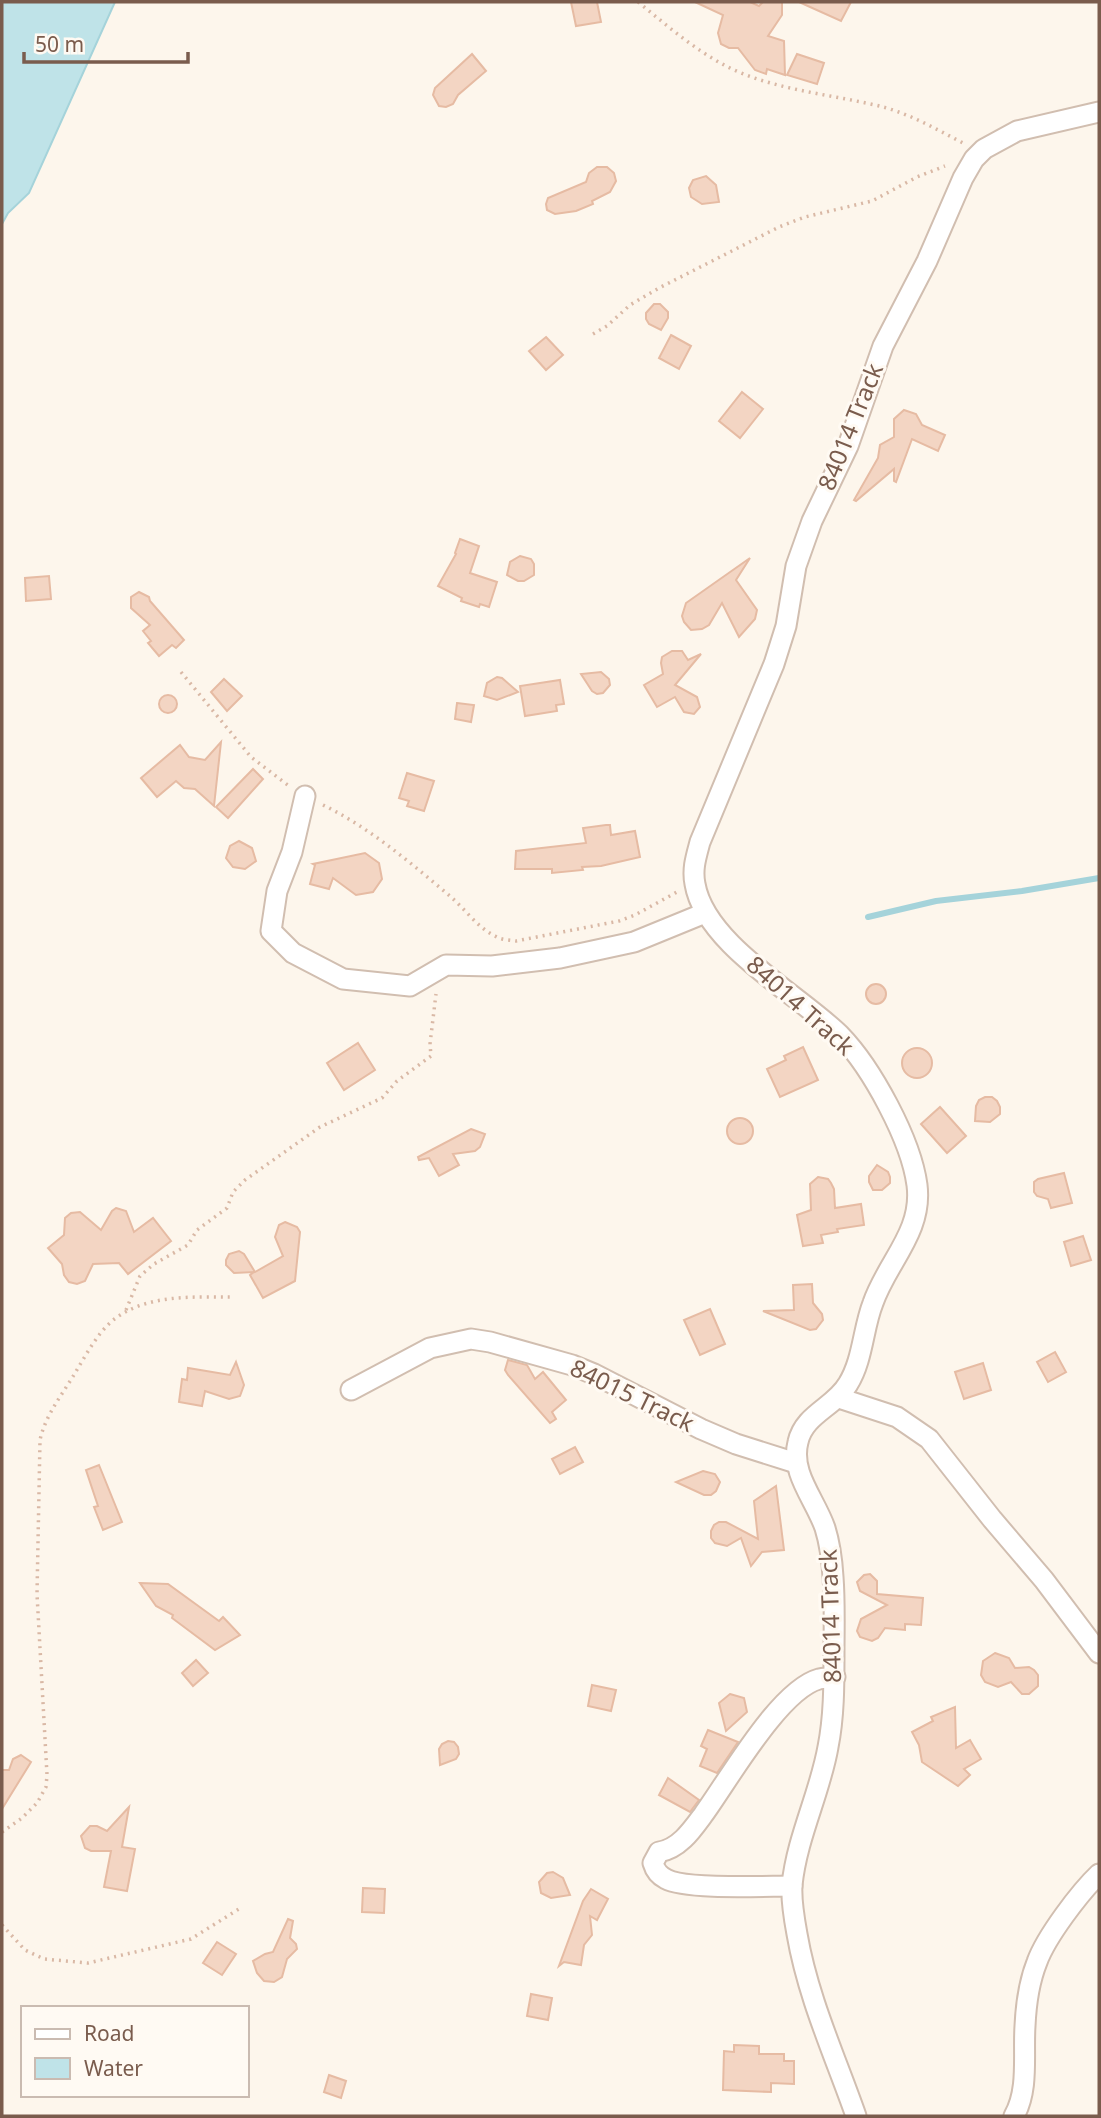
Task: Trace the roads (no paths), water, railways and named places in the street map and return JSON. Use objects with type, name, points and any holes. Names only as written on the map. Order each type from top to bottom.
[{"type":"street","name":"84014 Track","points":[[856,2116],[813,2003],[793,1915],[792,1886],[805,1827],[828,1748],[835,1678],[831,1548],[825,1528],[801,1479],[796,1463],[796,1446],[806,1424],[839,1398],[850,1381],[878,1289],[912,1230],[917,1206],[917,1185],[910,1159],[881,1093],[843,1038],[721,935],[705,913],[694,882],[694,867],[700,842],[781,643],[796,566],[808,530],[848,446],[883,345],[927,261],[963,178],[977,156],[1017,131],[1099,112]]},
{"type":"street","points":[[305,796],[292,852],[277,891],[271,931],[293,953],[342,979],[410,986],[446,965],[492,967],[560,958],[634,942],[705,913]]},
{"type":"street","name":"84015 Track","points":[[351,1390],[430,1348],[471,1339],[490,1342],[572,1365],[701,1429],[736,1444],[796,1463]]},
{"type":"street","points":[[839,1398],[897,1417],[929,1439],[1044,1580],[1099,1653]]},
{"type":"street","points":[[792,1886],[686,1884],[666,1880],[656,1873],[653,1863],[659,1852],[667,1851],[687,1836],[760,1732],[778,1711],[818,1679],[835,1678]]},
{"type":"street","points":[[1014,2116],[1023,2088],[1029,1989],[1037,1960],[1058,1926],[1099,1874]]},
{"type":"water","points":[[2,2],[115,2],[29,193],[8,213],[2,224]]},
{"type":"waterway","points":[[868,917],[936,901],[1022,891],[1099,878]]}]
